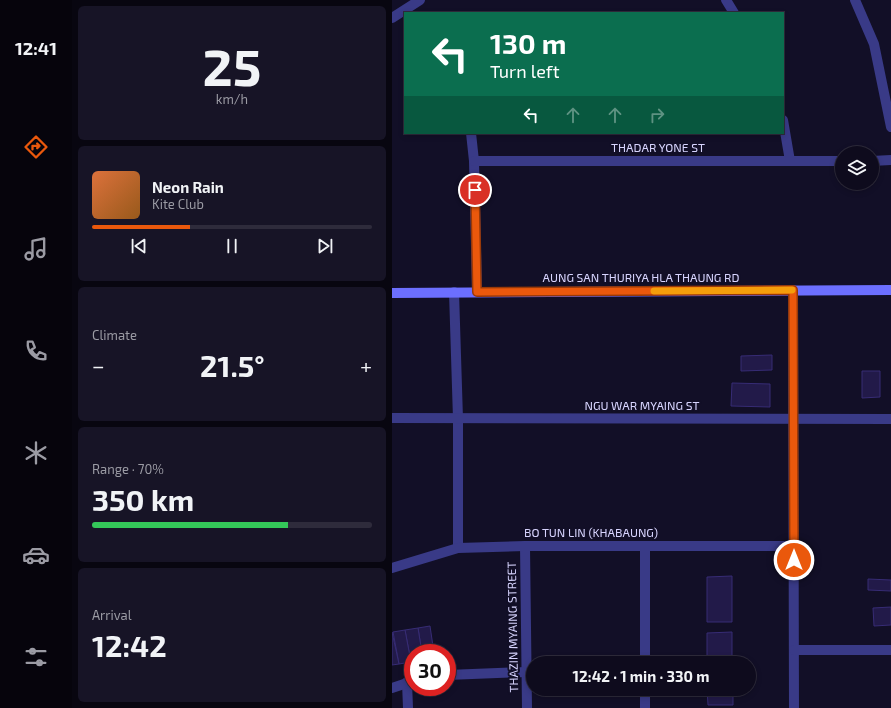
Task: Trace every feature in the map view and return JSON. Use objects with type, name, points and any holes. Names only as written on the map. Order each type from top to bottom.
[{"type":"street","points":[[726,0],[733,12]]},
{"type":"street","points":[[856,0],[874,44],[891,127]]},
{"type":"street","points":[[392,18],[415,4]]},
{"type":"street","points":[[784,126],[790,161]]},
{"type":"street","points":[[471,134],[474,161],[477,292]]},
{"type":"street","name":"THADAR YONE ST","points":[[474,161],[835,160]]},
{"type":"street","points":[[879,160],[891,160]]},
{"type":"street","points":[[793,290],[794,708]]},
{"type":"street","name":"AUNG SAN THURIYA HLA THAUNG RD","points":[[392,293],[891,290]]},
{"type":"street","points":[[454,292],[458,419],[458,548]]},
{"type":"street","name":"NGU WAR MYAING ST","points":[[392,418],[891,419]]},
{"type":"street","name":"BO TUN LIN (KHABAUNG)","points":[[392,568],[458,548],[525,546],[794,546]]},
{"type":"street","name":"THAZIN MYAING STREET","points":[[525,546],[526,672]]},
{"type":"street","points":[[645,546],[645,656]]},
{"type":"street","points":[[794,650],[891,650]]},
{"type":"street","points":[[456,675],[526,672]]},
{"type":"street","points":[[392,688],[404,684]]},
{"type":"street","points":[[408,708],[409,696]]},
{"type":"street","name":"THAZIN MYAING STREET","points":[[527,696],[527,708]]},
{"type":"street","points":[[645,696],[645,708]]},
{"type":"building","points":[[772,355],[772,370],[741,371],[741,356]]},
{"type":"building","points":[[862,371],[880,371],[880,397],[862,398]]},
{"type":"building","points":[[732,383],[770,384],[770,407],[731,406]]},
{"type":"building","points":[[732,576],[732,622],[707,622],[707,577]]},
{"type":"building","points":[[868,579],[891,580],[891,591],[868,590]]},
{"type":"building","points":[[891,607],[891,625],[874,626],[873,608]]},
{"type":"building","points":[[430,626],[433,644],[421,644],[418,628]]},
{"type":"building","points":[[418,628],[421,644],[408,644],[405,630]]},
{"type":"building","points":[[405,630],[408,644],[404,644],[404,663],[399,664],[393,632]]},
{"type":"building","points":[[392,632],[399,664],[392,665]]},
{"type":"building","points":[[732,632],[732,656],[707,656],[707,633]]},
{"type":"building","points":[[707,696],[733,696],[733,705],[708,705]]},
{"type":"slow traffic","points":[[654,291],[792,290]]},
{"type":"route","points":[[475,190],[477,292],[793,290],[794,560]]}]
